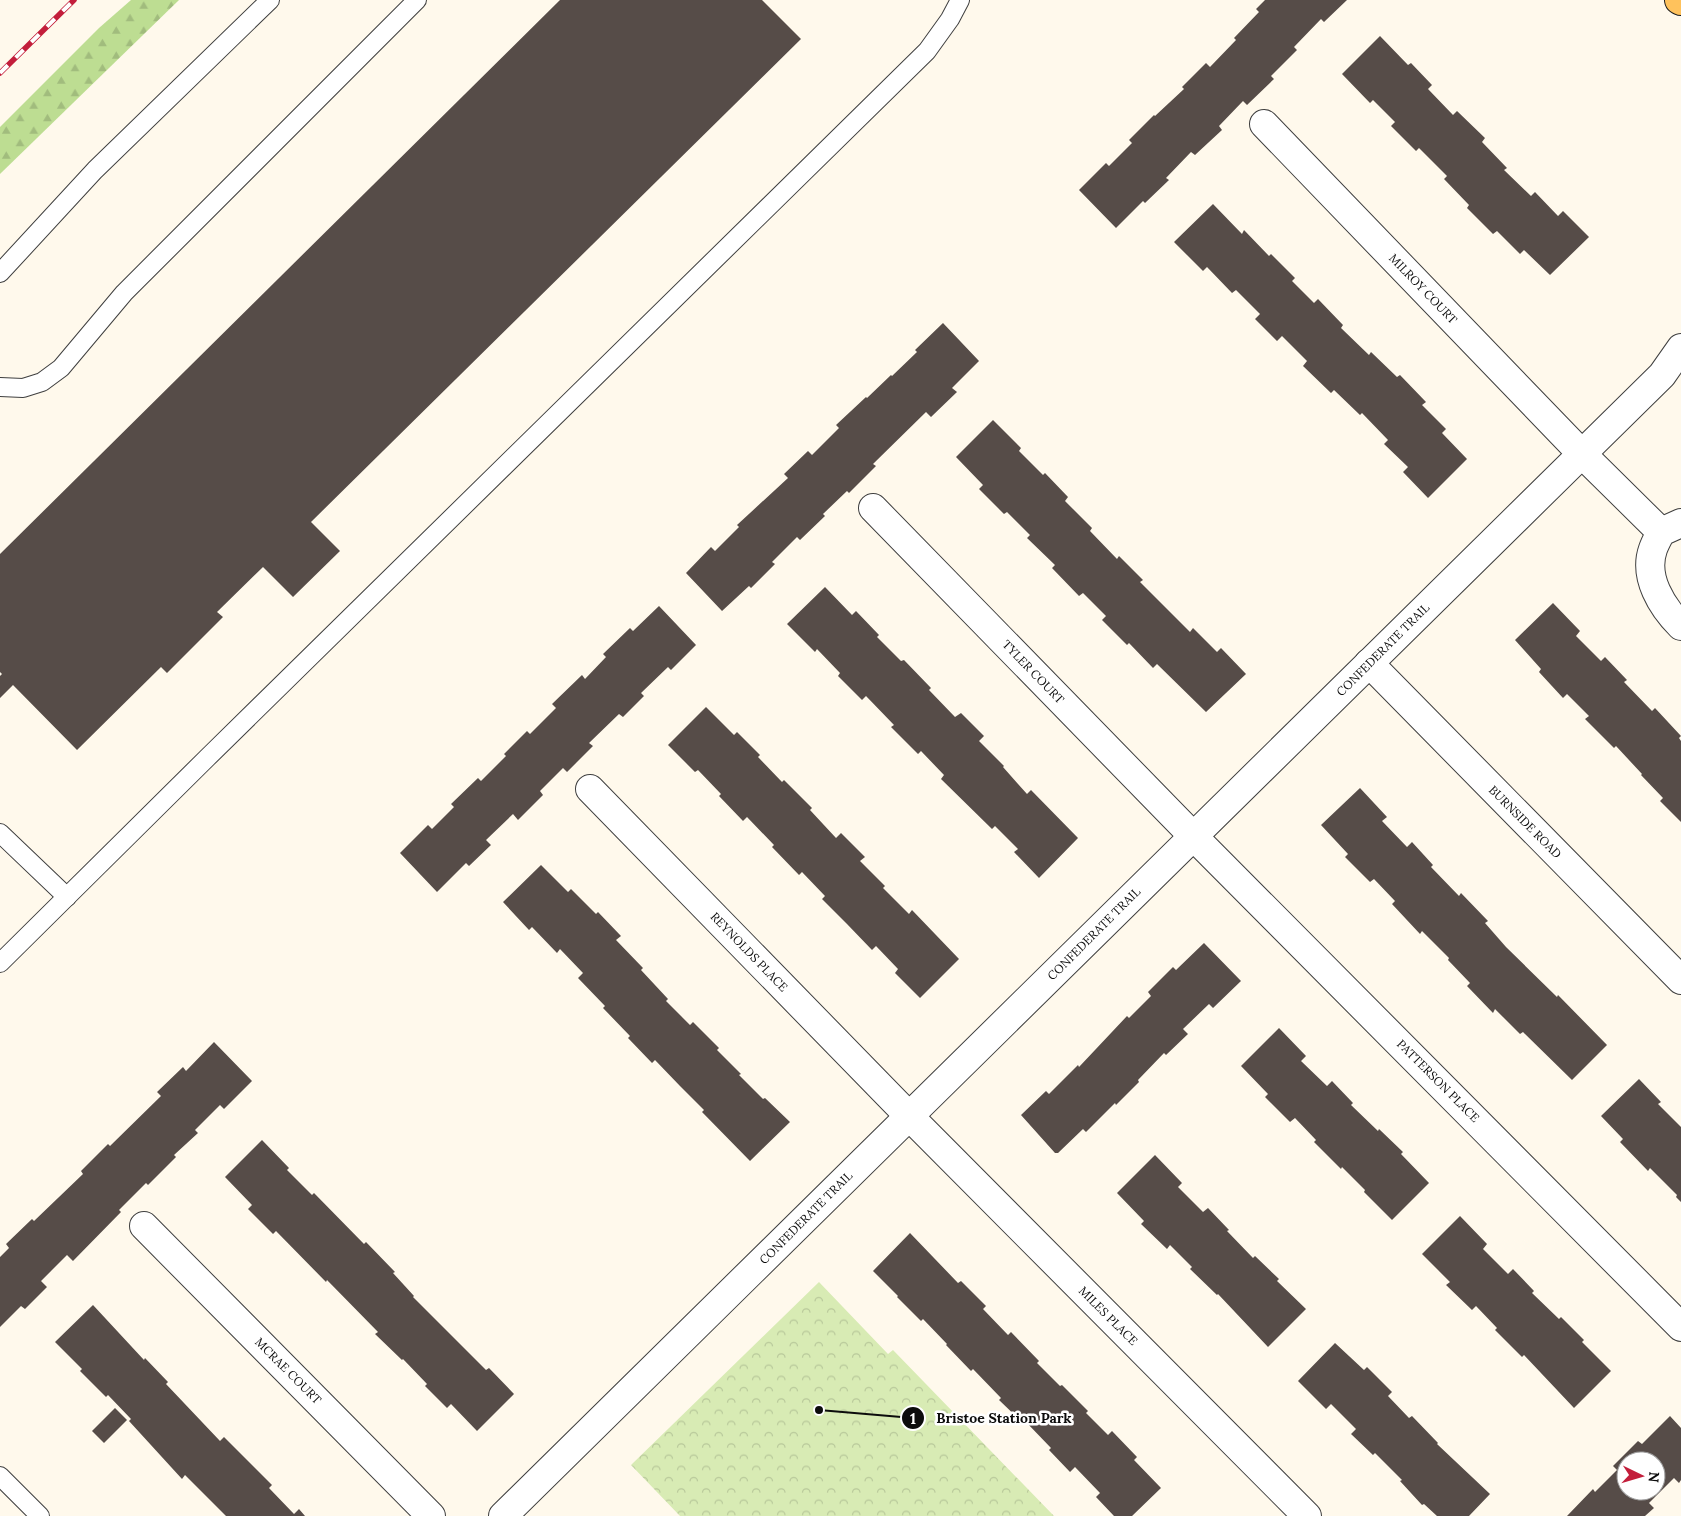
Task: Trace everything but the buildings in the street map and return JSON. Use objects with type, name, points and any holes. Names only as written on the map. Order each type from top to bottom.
[{"type":"street","name":"MILROY COURT","points":[[1264,124],[1582,454],[1671,527]]},
{"type":"street","name":"CONFEDERATE TRAIL","points":[[503,1516],[1667,370],[1681,348]]},
{"type":"street","name":"TYLER COURT","points":[[873,508],[1193,836]]},
{"type":"street","points":[[1671,527],[1652,551],[1650,573],[1668,612],[1681,626]]},
{"type":"street","name":"BURNSIDE ROAD","points":[[1369,664],[1681,980]]},
{"type":"street","name":"REYNOLDS PLACE","points":[[590,789],[909,1116]]},
{"type":"street","name":"PATTERSON PLACE","points":[[1193,836],[1681,1327]]},
{"type":"street","name":"MILES PLACE","points":[[909,1116],[1308,1516]]},
{"type":"street","name":"MCRAE COURT","points":[[144,1226],[431,1516]]},
{"type":"lane","points":[[0,273],[95,170],[270,0]]},
{"type":"lane","points":[[0,387],[23,388],[42,382],[61,368],[124,293],[417,0]]},
{"type":"lane","points":[[0,963],[927,51],[950,19],[960,0]]},
{"type":"lane","points":[[0,833],[67,897]]},
{"type":"lane","points":[[0,1476],[40,1516]]},
{"type":"green space","points":[[131,0],[179,0],[0,174],[0,127],[99,28]]},
{"type":"green space","points":[[819,1282],[888,1354],[893,1350],[1054,1516],[680,1516],[631,1465]]},
{"type":"railway","points":[[0,73],[74,0]]},
{"type":"place","name":"Bristoe Station Park","points":[[819,1410]]}]
